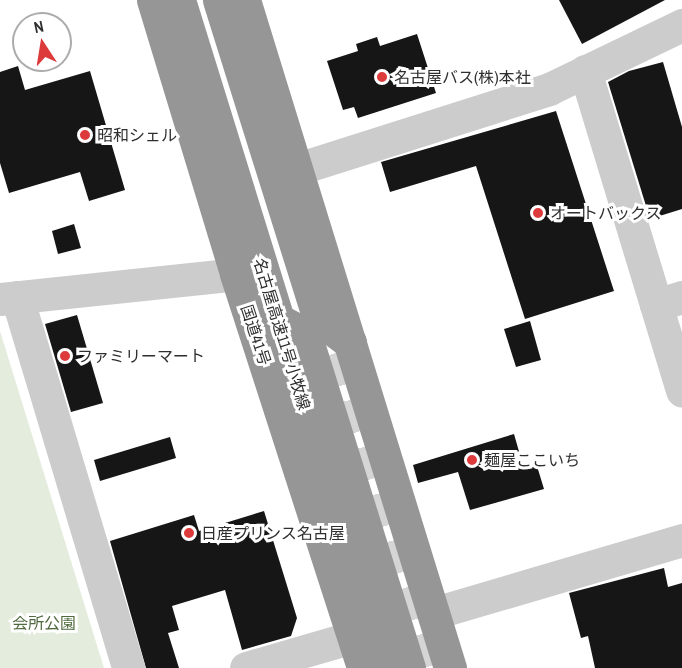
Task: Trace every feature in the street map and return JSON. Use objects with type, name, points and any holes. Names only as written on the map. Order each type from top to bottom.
[{"type":"highway","name":"国道41号","points":[[153,0],[236,274],[363,668]]},
{"type":"highway","points":[[170,0],[269,315],[305,334],[410,668]]},
{"type":"highway","name":"名古屋高速11号小牧線","points":[[179,0],[386,668]]},
{"type":"highway","points":[[219,0],[318,319],[350,342]]},
{"type":"highway","points":[[244,0],[450,668]]},
{"type":"highway","points":[[263,0],[466,668]]},
{"type":"street","points":[[312,164],[549,89],[681,26]]},
{"type":"street","points":[[585,71],[669,301],[682,391]]},
{"type":"street","points":[[129,668],[8,298],[236,274]]},
{"type":"street","points":[[448,609],[682,540]]},
{"type":"street","points":[[246,668],[353,637]]},
{"type":"green space","name":"会所公園","points":[[0,331],[104,668],[0,668]]},
{"type":"building","points":[[559,0],[665,0],[582,44]]},
{"type":"building","name":"名古屋バス(株)本社","points":[[417,34],[436,93],[358,118],[354,107],[343,110],[327,61],[358,51],[356,44],[377,37],[380,46]]},
{"type":"building","points":[[663,62],[682,127],[682,209],[650,219],[608,82],[629,71]]},
{"type":"building","points":[[12,68],[12,72],[20,72],[25,90],[90,71],[125,190],[89,201],[80,172],[9,193],[0,163],[0,72]]},
{"type":"building","points":[[556,111],[614,291],[525,319],[476,166],[390,192],[381,162]]},
{"type":"building","points":[[74,224],[81,248],[58,254],[52,231]]},
{"type":"building","points":[[77,315],[103,403],[71,412],[45,324]]},
{"type":"building","points":[[530,321],[541,360],[516,367],[504,329]]},
{"type":"building","points":[[514,434],[524,469],[537,466],[544,489],[470,510],[458,472],[418,483],[413,465]]},
{"type":"building","points":[[170,437],[176,458],[100,481],[94,460]]},
{"type":"building","points":[[264,511],[297,618],[291,636],[242,650],[225,590],[172,606],[179,630],[168,633],[179,668],[146,668],[110,541],[194,515],[199,531]]},
{"type":"building","points":[[664,568],[668,587],[682,583],[682,668],[595,668],[588,636],[581,638],[569,593]]},
{"type":"tunnel","points":[[320,306],[430,668]]},
{"type":"place","name":"名古屋バス(株)本社","points":[[382,77]]},
{"type":"place","name":"昭和シェル","points":[[85,135]]},
{"type":"place","name":"オートバックス","points":[[538,213]]},
{"type":"place","name":"ファミリーマート","points":[[65,356]]},
{"type":"place","name":"麺屋ここいち","points":[[472,460]]},
{"type":"place","name":"日産プリンス名古屋","points":[[189,533]]}]
